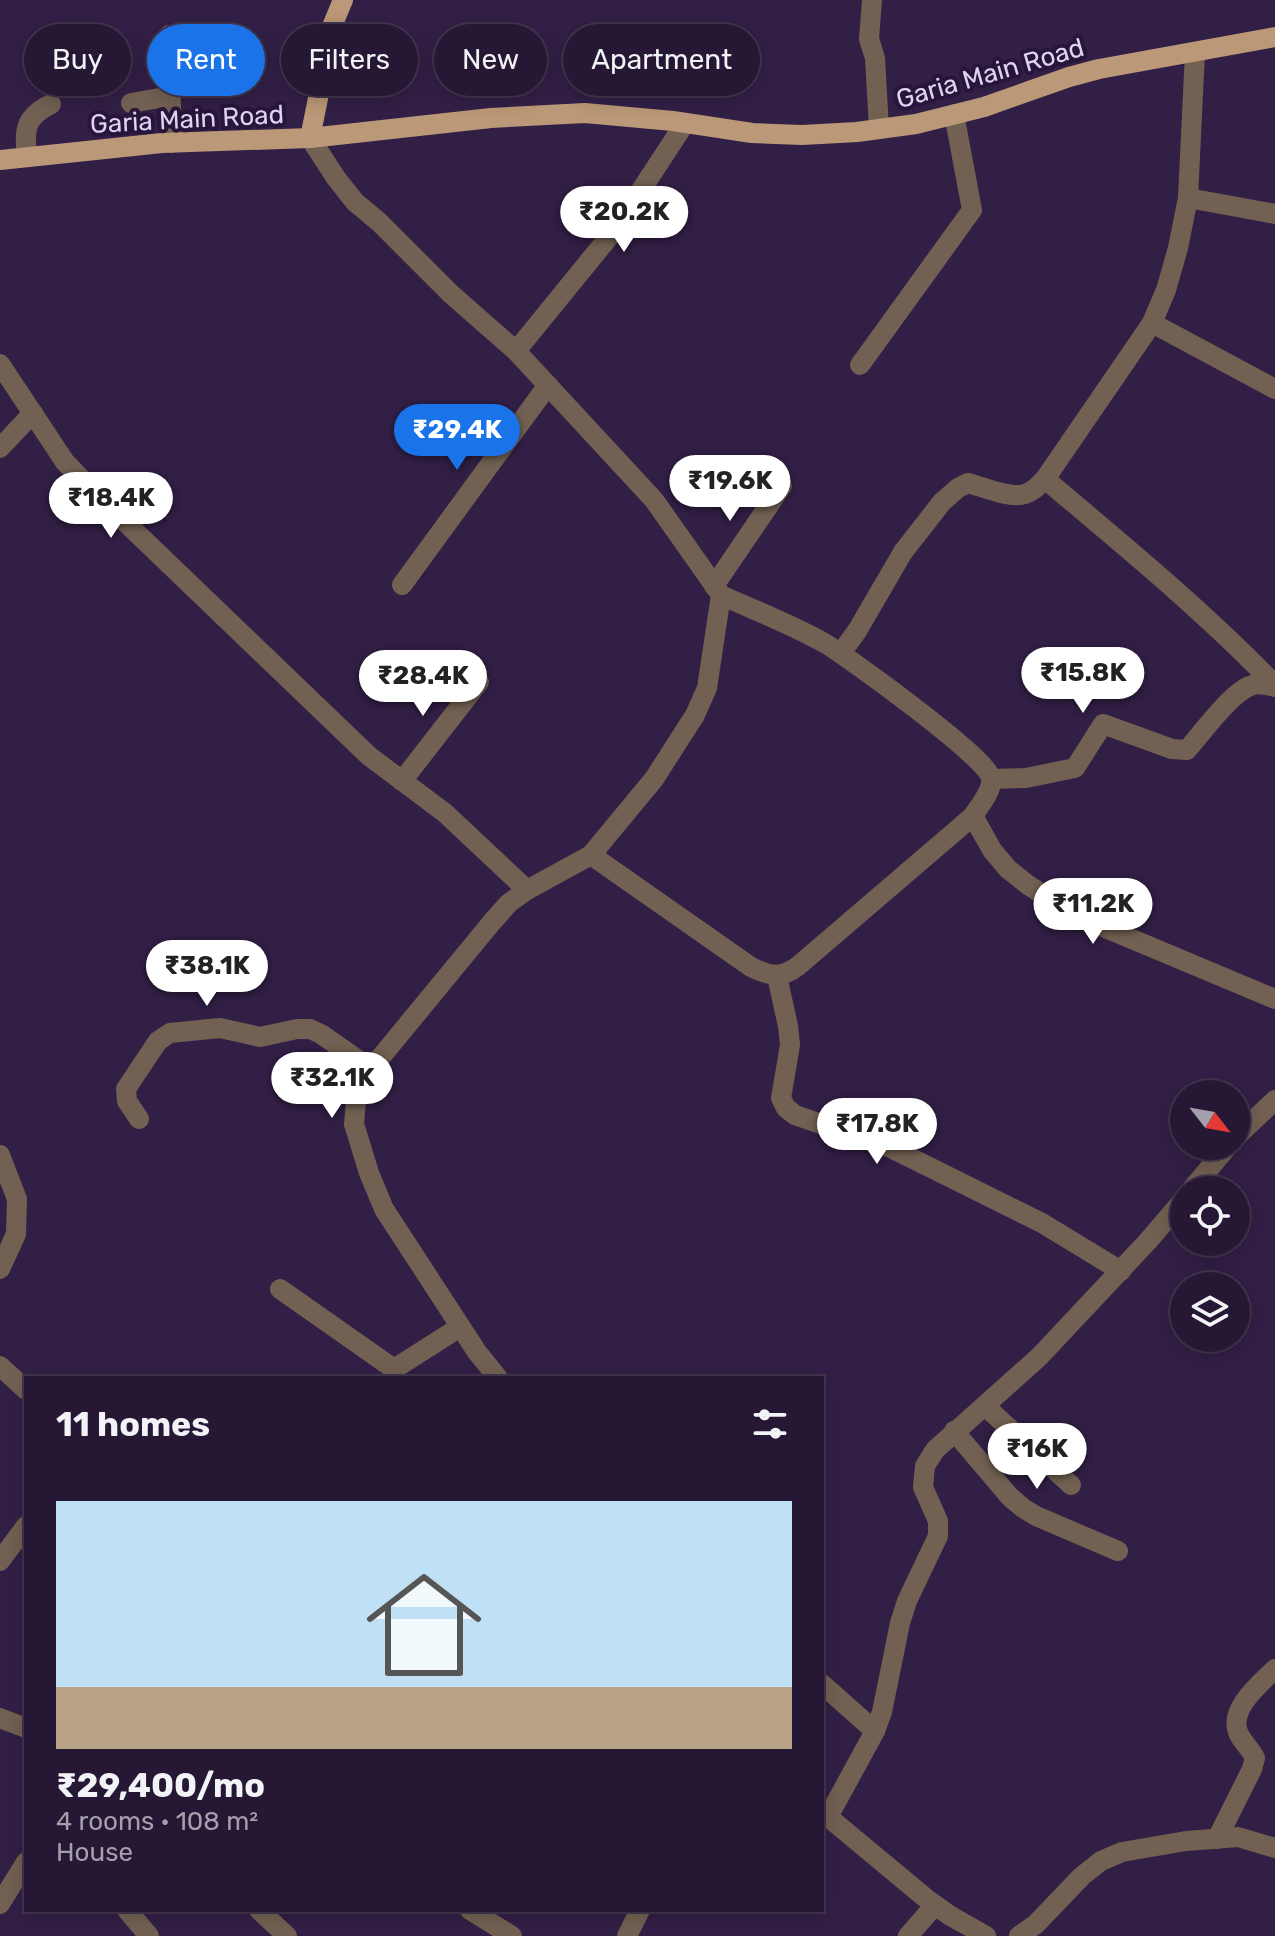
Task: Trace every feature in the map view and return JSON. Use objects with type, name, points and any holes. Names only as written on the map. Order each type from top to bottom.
[{"type":"main road","points":[[310,138],[333,24],[343,0]]},
{"type":"main road","name":"Garia Main Road","points":[[0,160],[172,143],[310,138],[491,118],[585,113],[752,133],[802,135],[879,129],[916,124],[984,107],[1069,77],[1275,37]]},
{"type":"street","points":[[872,0],[869,39],[875,58],[879,129]]},
{"type":"street","points":[[841,653],[903,552],[942,502],[968,483],[1013,496],[1026,494],[1045,479],[1152,323],[1166,290],[1188,198],[1195,52]]},
{"type":"street","points":[[131,103],[171,96],[172,143]]},
{"type":"street","points":[[27,157],[25,136],[29,120],[51,104]]},
{"type":"street","points":[[860,365],[972,210],[954,114]]},
{"type":"street","points":[[516,351],[617,227],[685,123]]},
{"type":"street","points":[[310,138],[355,202],[516,351],[654,500],[717,591],[841,653],[977,758],[992,779],[973,816],[798,966],[789,973],[777,976],[751,967],[591,855]]},
{"type":"street","points":[[1188,198],[1275,214]]},
{"type":"street","points":[[1152,323],[1275,389]]},
{"type":"street","points":[[0,364],[65,462],[95,493],[369,756],[445,813],[527,890]]},
{"type":"street","points":[[402,585],[548,385]]},
{"type":"street","points":[[0,448],[33,413]]},
{"type":"street","points":[[1045,479],[1253,660],[1275,686]]},
{"type":"street","points":[[497,1376],[460,1327],[384,1209],[354,1124],[356,1100],[371,1069],[509,903],[591,855],[654,779],[695,715],[707,688],[717,591],[782,486]]},
{"type":"street","points":[[402,781],[479,682]]},
{"type":"street","points":[[992,779],[1026,778],[1075,768],[1103,724],[1172,749],[1187,750],[1237,693],[1251,685],[1275,686]]},
{"type":"street","points":[[973,816],[992,850],[1008,869],[1077,916],[1275,999]]},
{"type":"street","points":[[777,976],[790,1045],[781,1098],[786,1108],[795,1115],[891,1148],[1042,1223],[1121,1271]]},
{"type":"street","points":[[139,1119],[127,1101],[126,1089],[158,1041],[170,1033],[220,1028],[260,1037],[310,1029],[371,1069]]},
{"type":"street","points":[[1250,1124],[1275,1100]]},
{"type":"street","points":[[0,1155],[17,1199],[16,1234],[0,1269]]},
{"type":"street","points":[[1203,1176],[1216,1160]]},
{"type":"street","points":[[986,1936],[935,1905],[824,1817],[839,1797],[875,1731],[907,1601],[938,1536],[938,1521],[923,1487],[925,1466],[935,1450],[954,1431],[1039,1357],[1170,1215]]},
{"type":"street","points":[[280,1289],[394,1369],[460,1327]]},
{"type":"street","points":[[0,1366],[24,1388]]},
{"type":"street","points":[[985,1406],[1071,1485]]},
{"type":"street","points":[[954,1431],[1023,1508],[1118,1551]]},
{"type":"street","points":[[0,1561],[24,1529]]},
{"type":"street","points":[[1217,1839],[1255,1758],[1238,1733],[1236,1721],[1246,1698],[1275,1669]]},
{"type":"street","points":[[824,1686],[875,1731]]},
{"type":"street","points":[[0,1718],[24,1727]]},
{"type":"street","points":[[1019,1936],[1036,1924],[1082,1876],[1101,1861],[1122,1852],[1186,1841],[1238,1837],[1275,1848]]},
{"type":"street","points":[[0,1904],[24,1865]]},
{"type":"street","points":[[908,1936],[935,1905]]},
{"type":"street","points":[[129,1912],[149,1936]]},
{"type":"street","points":[[261,1912],[277,1933]]},
{"type":"street","points":[[627,1936],[639,1912]]},
{"type":"street","points":[[478,1922],[512,1936]]}]
